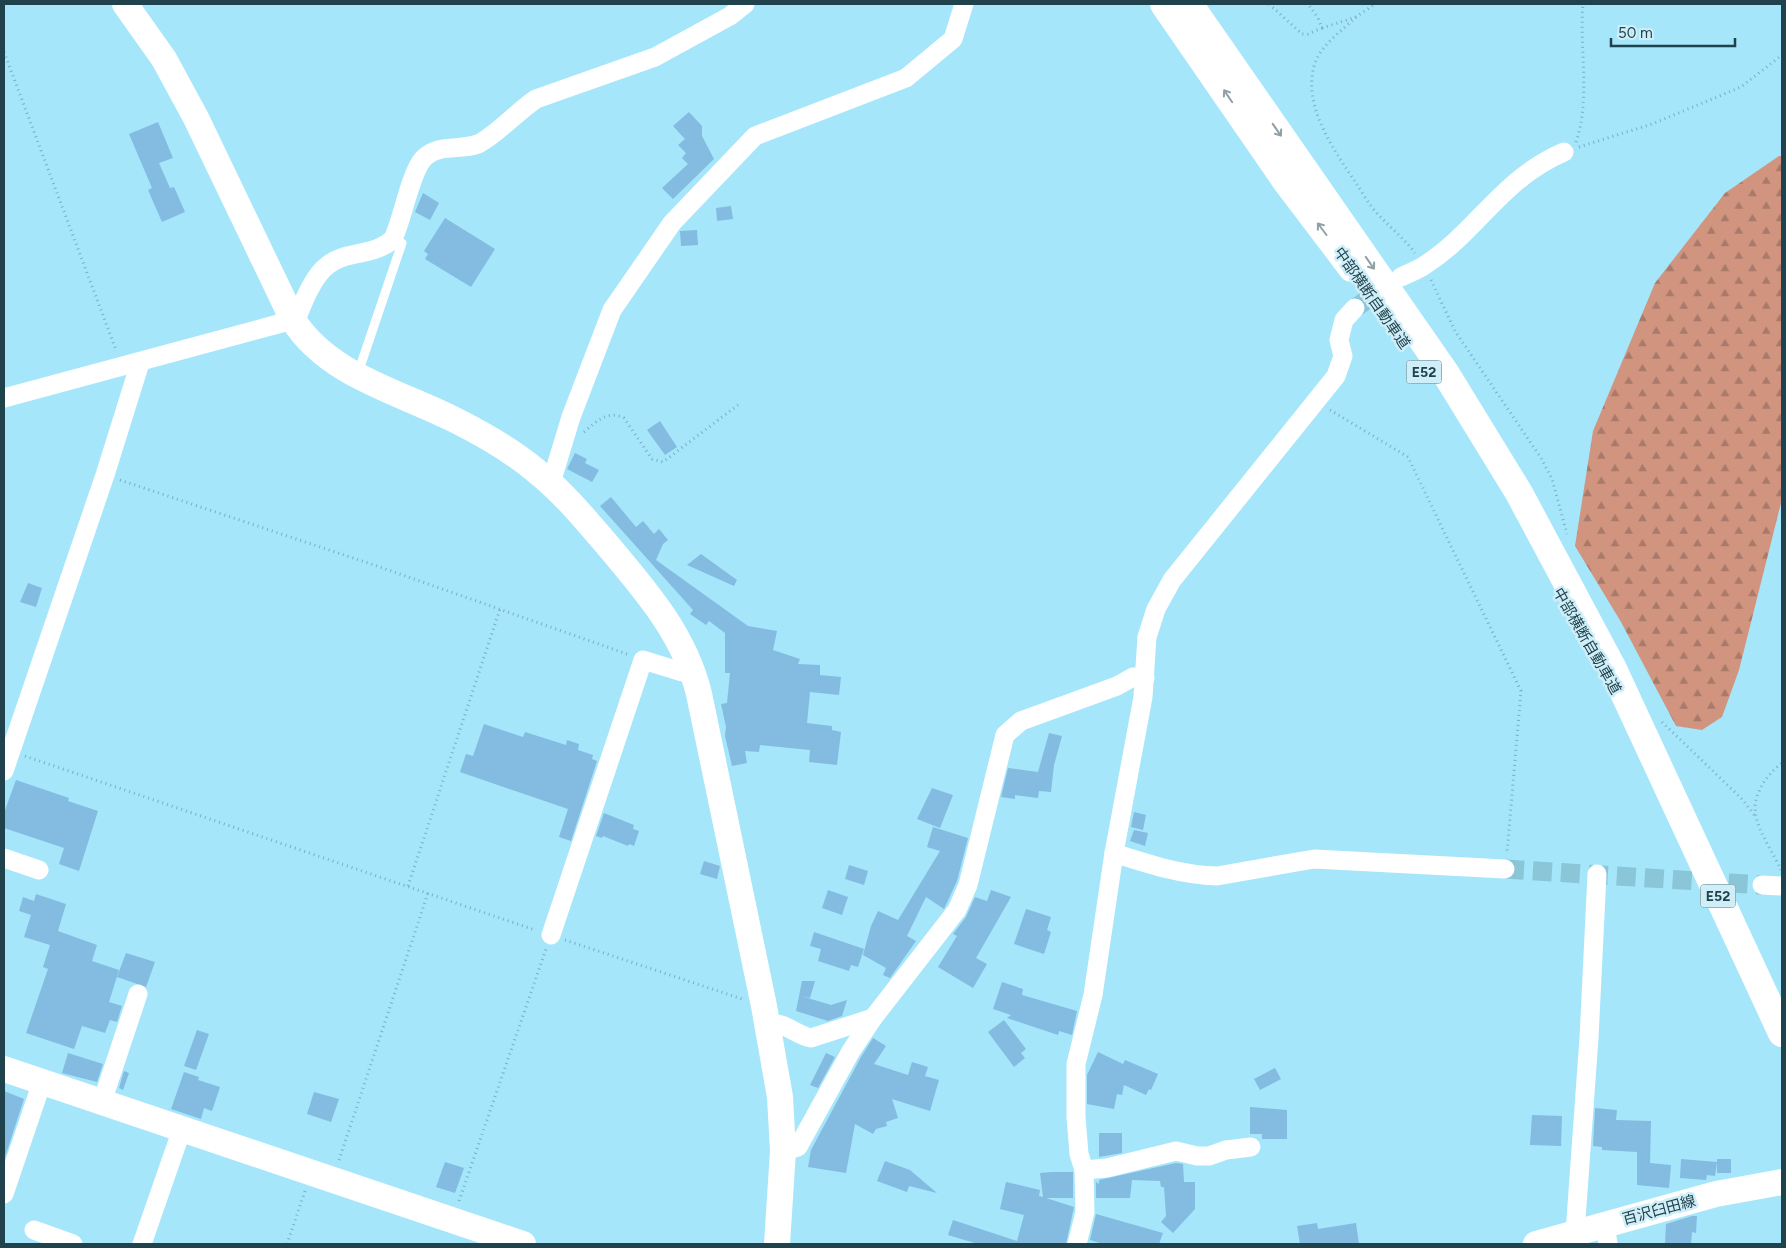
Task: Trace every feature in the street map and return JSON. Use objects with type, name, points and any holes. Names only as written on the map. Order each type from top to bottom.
[{"type":"highway","name":"中部横断自動車道","points":[[1164,4],[1286,181],[1359,278],[1431,383],[1506,502],[1655,759]]},
{"type":"highway","name":"中部横断自動車道","points":[[1189,4],[1446,374],[1519,493],[1612,667],[1782,1033]]},
{"type":"main road","points":[[125,4],[164,59],[196,118],[293,320],[310,344],[327,358],[358,376],[478,432],[516,455],[548,481],[576,509],[646,591],[673,629],[692,672],[765,1015],[780,1096],[783,1151],[776,1244]]},
{"type":"main road","points":[[4,1069],[523,1244]]},
{"type":"main road","name":"百沢臼田線","points":[[1536,1244],[1576,1233],[1606,1234],[1716,1194],[1782,1182]]},
{"type":"street","points":[[4,398],[293,320],[320,273],[328,264],[385,246],[393,238],[416,172],[422,160],[432,152],[478,144],[521,109],[536,100],[655,57],[730,16],[745,4]]},
{"type":"street","points":[[548,481],[554,473],[612,310],[672,223],[755,136],[906,78],[953,39],[964,4]]},
{"type":"street","points":[[1401,277],[1424,266],[1446,250],[1508,186],[1542,162],[1564,152]]},
{"type":"street","points":[[1078,1244],[1085,1212],[1084,1170],[1079,1154],[1076,1117],[1076,1064],[1092,1003],[1114,853],[1145,678],[1147,637],[1156,609],[1172,580],[1314,400],[1336,376],[1343,356],[1339,340],[1344,320],[1355,308]]},
{"type":"street","points":[[4,771],[106,475],[131,365]]},
{"type":"street","points":[[551,935],[643,660],[682,672],[692,672]]},
{"type":"street","points":[[783,1151],[798,1148],[851,1052],[873,1018],[957,910],[968,885],[1004,735],[1021,721],[1102,692],[1133,678],[1145,678]]},
{"type":"street","points":[[1114,853],[1168,870],[1217,876],[1314,860],[1505,869]]},
{"type":"street","points":[[4,858],[39,870]]},
{"type":"street","points":[[1576,1233],[1589,1038],[1597,874]]},
{"type":"street","points":[[1762,885],[1782,886]]},
{"type":"street","points":[[102,1102],[138,994]]},
{"type":"street","points":[[765,1015],[811,1038],[873,1018]]},
{"type":"street","points":[[4,1194],[42,1082]]},
{"type":"street","points":[[142,1244],[182,1129]]},
{"type":"street","points":[[1084,1170],[1107,1168],[1170,1152],[1209,1156],[1226,1150],[1251,1148]]},
{"type":"street","points":[[34,1230],[73,1244]]},
{"type":"lane","points":[[358,376],[402,243],[393,238]]},
{"type":"path","points":[[1269,4],[1302,34],[1308,34],[1356,17]]},
{"type":"path","points":[[1308,4],[1318,18],[1322,28]]},
{"type":"path","points":[[1375,4],[1356,17],[1322,52],[1315,63],[1312,86],[1318,118],[1334,150],[1375,211],[1406,242],[1424,266],[1455,331],[1545,465],[1552,479],[1568,538]]},
{"type":"path","points":[[1564,152],[1575,142],[1582,110],[1583,4]]},
{"type":"path","points":[[4,52],[131,365]]},
{"type":"path","points":[[1564,152],[1652,124],[1741,87],[1782,55]]},
{"type":"path","points":[[1314,400],[1408,457],[1521,691],[1505,869]]},
{"type":"path","points":[[562,448],[568,446],[605,415],[618,415],[624,418],[652,459],[663,462],[738,405]]},
{"type":"path","points":[[106,475],[643,660]]},
{"type":"path","points":[[408,886],[500,610]]},
{"type":"path","points":[[1661,720],[1743,800],[1755,816],[1782,872]]},
{"type":"path","points":[[11,751],[551,935],[765,1015]]},
{"type":"path","points":[[1755,816],[1758,791],[1771,771],[1782,764]]},
{"type":"path","points":[[286,1244],[322,1176],[428,893]]},
{"type":"path","points":[[453,1220],[551,935]]},
{"type":"green space","points":[[1779,156],[1782,156],[1782,499],[1739,670],[1722,717],[1702,730],[1676,726],[1621,622],[1575,546],[1593,431],[1655,283],[1725,193]]},
{"type":"building","points":[[689,112],[702,126],[702,136],[714,159],[673,199],[662,188],[688,164],[682,158],[686,153],[678,145],[685,139],[673,126]]},
{"type":"building","points":[[158,122],[173,158],[159,163],[170,188],[174,187],[185,212],[162,222],[148,190],[152,188],[129,134]]},
{"type":"building","points":[[423,193],[439,203],[430,220],[415,212]]},
{"type":"building","points":[[731,206],[733,219],[717,221],[716,208]]},
{"type":"building","points":[[445,218],[495,249],[471,287],[425,259],[428,254],[424,251]]},
{"type":"building","points":[[697,230],[698,245],[681,246],[680,231]]},
{"type":"building","points":[[660,421],[677,447],[665,455],[647,430]]},
{"type":"building","points":[[575,453],[587,459],[585,463],[599,470],[592,482],[567,469]]},
{"type":"building","points":[[611,497],[636,527],[643,521],[654,534],[659,529],[668,540],[663,544],[656,560],[748,626],[777,631],[773,650],[800,659],[798,664],[820,665],[820,675],[841,677],[839,695],[810,692],[807,723],[832,726],[832,730],[841,732],[837,765],[809,762],[810,750],[760,745],[759,752],[745,751],[747,763],[732,766],[725,736],[726,727],[721,704],[727,703],[730,673],[725,673],[725,633],[709,621],[706,625],[690,614],[693,610],[600,506]]},
{"type":"building","points":[[701,554],[737,580],[734,586],[687,565]]},
{"type":"building","points":[[28,583],[42,588],[36,607],[20,602]]},
{"type":"building","points":[[484,724],[523,737],[525,732],[566,745],[567,740],[579,744],[578,750],[593,755],[592,759],[597,761],[571,841],[559,837],[568,809],[460,772],[466,754],[473,756]]},
{"type":"building","points":[[1049,733],[1062,736],[1054,765],[1051,792],[1039,791],[1038,798],[1015,795],[1015,799],[1001,797],[1008,768],[1038,772]]},
{"type":"building","points":[[16,780],[69,798],[68,801],[98,811],[79,871],[59,864],[64,848],[4,828],[4,813]]},
{"type":"building","points":[[932,788],[953,795],[940,828],[917,819]]},
{"type":"building","points":[[1134,812],[1146,815],[1143,830],[1131,827]]},
{"type":"building","points":[[604,813],[634,825],[633,829],[639,831],[634,846],[629,844],[628,846],[603,836],[602,838],[596,836]]},
{"type":"building","points":[[933,827],[968,838],[957,881],[944,909],[926,897],[907,936],[916,941],[890,978],[883,975],[886,968],[863,955],[871,926],[878,911],[898,920],[940,851],[927,847]]},
{"type":"building","points":[[1134,830],[1148,833],[1145,846],[1130,841]]},
{"type":"building","points":[[704,861],[720,866],[717,879],[700,874]]},
{"type":"building","points":[[849,865],[868,871],[864,885],[845,879]]},
{"type":"building","points":[[828,890],[848,897],[842,915],[822,908]]},
{"type":"building","points":[[991,890],[1011,897],[976,958],[987,964],[973,988],[938,967],[957,936],[953,934],[966,917],[975,897],[987,901]]},
{"type":"building","points":[[36,894],[66,904],[58,931],[97,945],[92,961],[119,970],[109,1002],[122,1006],[117,1022],[110,1020],[105,1033],[82,1026],[74,1049],[26,1033],[48,969],[43,967],[50,945],[24,937],[31,915],[19,911],[23,897],[34,901]]},
{"type":"building","points":[[1026,909],[1051,917],[1047,930],[1051,932],[1044,954],[1014,944]]},
{"type":"building","points":[[814,932],[864,949],[858,967],[851,965],[849,971],[818,961],[821,949],[810,946]]},
{"type":"building","points":[[126,953],[155,962],[146,987],[117,977]]},
{"type":"building","points":[[802,981],[815,981],[810,998],[801,996],[831,1005],[847,1000],[842,1016],[828,1021],[796,1011]]},
{"type":"building","points":[[1002,982],[1023,989],[1022,995],[1077,1011],[1072,1035],[1059,1031],[1058,1035],[1007,1018],[1011,1015],[993,1009]]},
{"type":"building","points":[[1004,1020],[1026,1049],[1021,1053],[1025,1058],[1014,1067],[988,1032]]},
{"type":"building","points":[[197,1030],[209,1034],[196,1070],[184,1066]]},
{"type":"building","points":[[873,1038],[886,1046],[874,1064],[908,1075],[912,1062],[928,1067],[925,1076],[939,1080],[930,1111],[892,1099],[898,1118],[886,1122],[887,1126],[876,1129],[873,1134],[855,1124],[846,1173],[808,1167],[811,1150]]},
{"type":"building","points":[[1098,1052],[1123,1064],[1125,1060],[1158,1074],[1151,1090],[1149,1089],[1146,1095],[1124,1085],[1122,1095],[1117,1094],[1114,1109],[1087,1104],[1087,1075]]},
{"type":"building","points":[[68,1053],[103,1064],[97,1082],[62,1073]]},
{"type":"building","points":[[826,1053],[835,1057],[818,1088],[810,1085]]},
{"type":"building","points":[[1275,1068],[1281,1079],[1260,1090],[1254,1079]]},
{"type":"building","points":[[124,1071],[129,1073],[123,1090],[119,1088]]},
{"type":"building","points":[[184,1072],[199,1077],[198,1080],[220,1087],[212,1111],[204,1108],[201,1119],[171,1109]]},
{"type":"building","points":[[4,1091],[24,1099],[4,1160]]},
{"type":"building","points":[[314,1092],[339,1099],[331,1122],[307,1114]]},
{"type":"building","points":[[1250,1107],[1287,1110],[1287,1139],[1262,1139],[1262,1134],[1250,1134]]},
{"type":"building","points":[[1595,1108],[1617,1110],[1616,1120],[1651,1121],[1650,1163],[1671,1165],[1669,1188],[1637,1185],[1637,1152],[1602,1150],[1602,1147],[1593,1146]]},
{"type":"building","points":[[1532,1115],[1562,1116],[1561,1146],[1530,1145]]},
{"type":"building","points":[[1099,1133],[1122,1133],[1122,1153],[1099,1157]]},
{"type":"building","points":[[1681,1159],[1717,1162],[1715,1176],[1707,1175],[1706,1180],[1680,1178]]},
{"type":"building","points":[[1717,1159],[1731,1159],[1731,1173],[1717,1173]]},
{"type":"building","points":[[885,1161],[910,1170],[937,1193],[909,1186],[907,1192],[877,1181]]},
{"type":"building","points":[[445,1162],[464,1168],[455,1193],[436,1187]]},
{"type":"building","points":[[1176,1163],[1183,1164],[1184,1182],[1195,1182],[1195,1209],[1173,1233],[1161,1222],[1166,1216],[1164,1187],[1161,1187],[1160,1181],[1132,1180],[1130,1198],[1096,1198],[1096,1182],[1099,1184],[1099,1180]]},
{"type":"building","points":[[1073,1172],[1073,1198],[1046,1198],[1074,1207],[1066,1244],[978,1244],[948,1235],[953,1220],[1017,1241],[1024,1215],[1000,1209],[1006,1182],[1040,1190],[1039,1196],[1043,1197],[1040,1173]]},
{"type":"building","points":[[1096,1214],[1163,1233],[1159,1244],[1103,1244],[1090,1240]]},
{"type":"building","points":[[1697,1216],[1696,1233],[1692,1232],[1691,1244],[1665,1244],[1666,1224]]},
{"type":"building","points":[[1317,1223],[1318,1229],[1356,1223],[1359,1244],[1300,1244],[1297,1226]]},
{"type":"tunnel","points":[[1355,308],[1395,281]]},
{"type":"tunnel","points":[[1505,869],[1762,885]]}]
